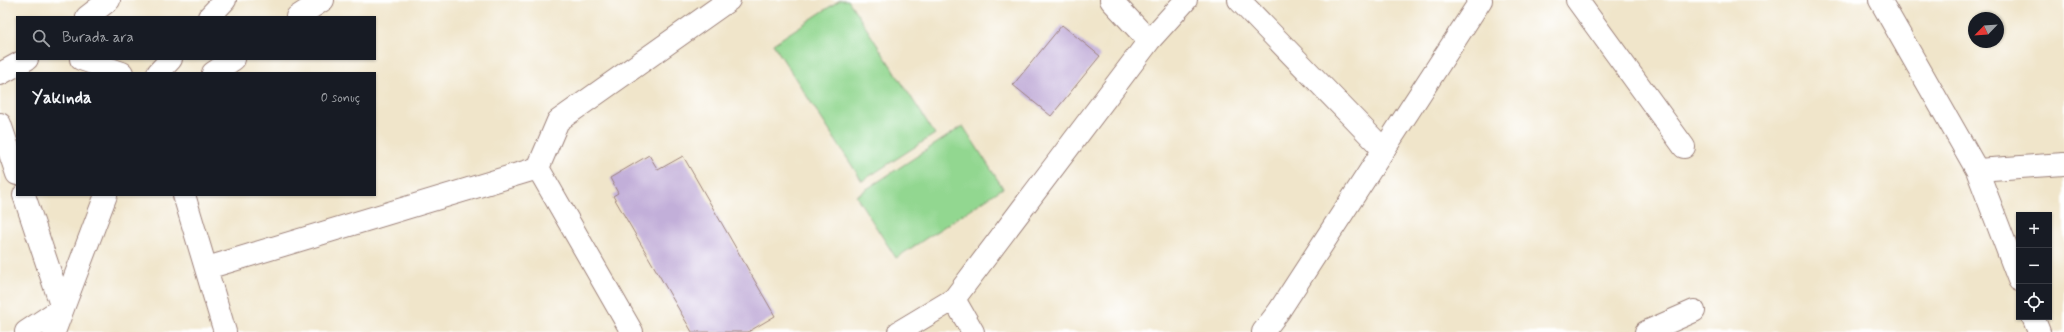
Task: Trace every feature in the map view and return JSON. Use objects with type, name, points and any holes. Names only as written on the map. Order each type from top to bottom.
[{"type":"street","points":[[88,16],[109,0]]},
{"type":"street","points":[[210,16],[225,0]]},
{"type":"street","points":[[299,16],[323,0]]},
{"type":"street","points":[[538,168],[558,121],[729,0]]},
{"type":"street","points":[[1111,0],[1149,41]]},
{"type":"street","points":[[899,332],[954,299],[1149,41],[1186,0]]},
{"type":"street","points":[[1239,0],[1384,150]]},
{"type":"street","points":[[1263,332],[1279,311],[1482,0]]},
{"type":"street","points":[[1578,0],[1684,147]]},
{"type":"street","points":[[1880,0],[1977,170],[2016,272]]},
{"type":"street","points":[[0,74],[25,60]]},
{"type":"street","points":[[84,60],[119,72]]},
{"type":"street","points":[[159,72],[170,60]]},
{"type":"street","points":[[214,72],[232,60]]},
{"type":"street","points":[[0,124],[16,171]]},
{"type":"street","points":[[1977,170],[2064,164]]},
{"type":"street","points":[[207,268],[538,168]]},
{"type":"street","points":[[538,168],[632,332]]},
{"type":"street","points":[[24,196],[62,308]]},
{"type":"street","points":[[54,332],[106,196]]},
{"type":"street","points":[[184,196],[225,332]]},
{"type":"street","points":[[954,299],[973,332]]},
{"type":"street","points":[[26,332],[62,308]]},
{"type":"street","points":[[1646,332],[1694,311]]},
{"type":"street","points":[[2034,320],[2038,332]]},
{"type":"green space","points":[[840,0],[848,0],[935,134],[862,181],[773,44]]},
{"type":"green space","points":[[963,126],[1003,188],[896,258],[856,196]]},
{"type":"building","points":[[1062,25],[1100,56],[1051,116],[1013,85]]},
{"type":"building","points":[[649,155],[658,170],[683,156],[775,316],[748,332],[692,332],[613,196],[618,193],[610,178]]}]
